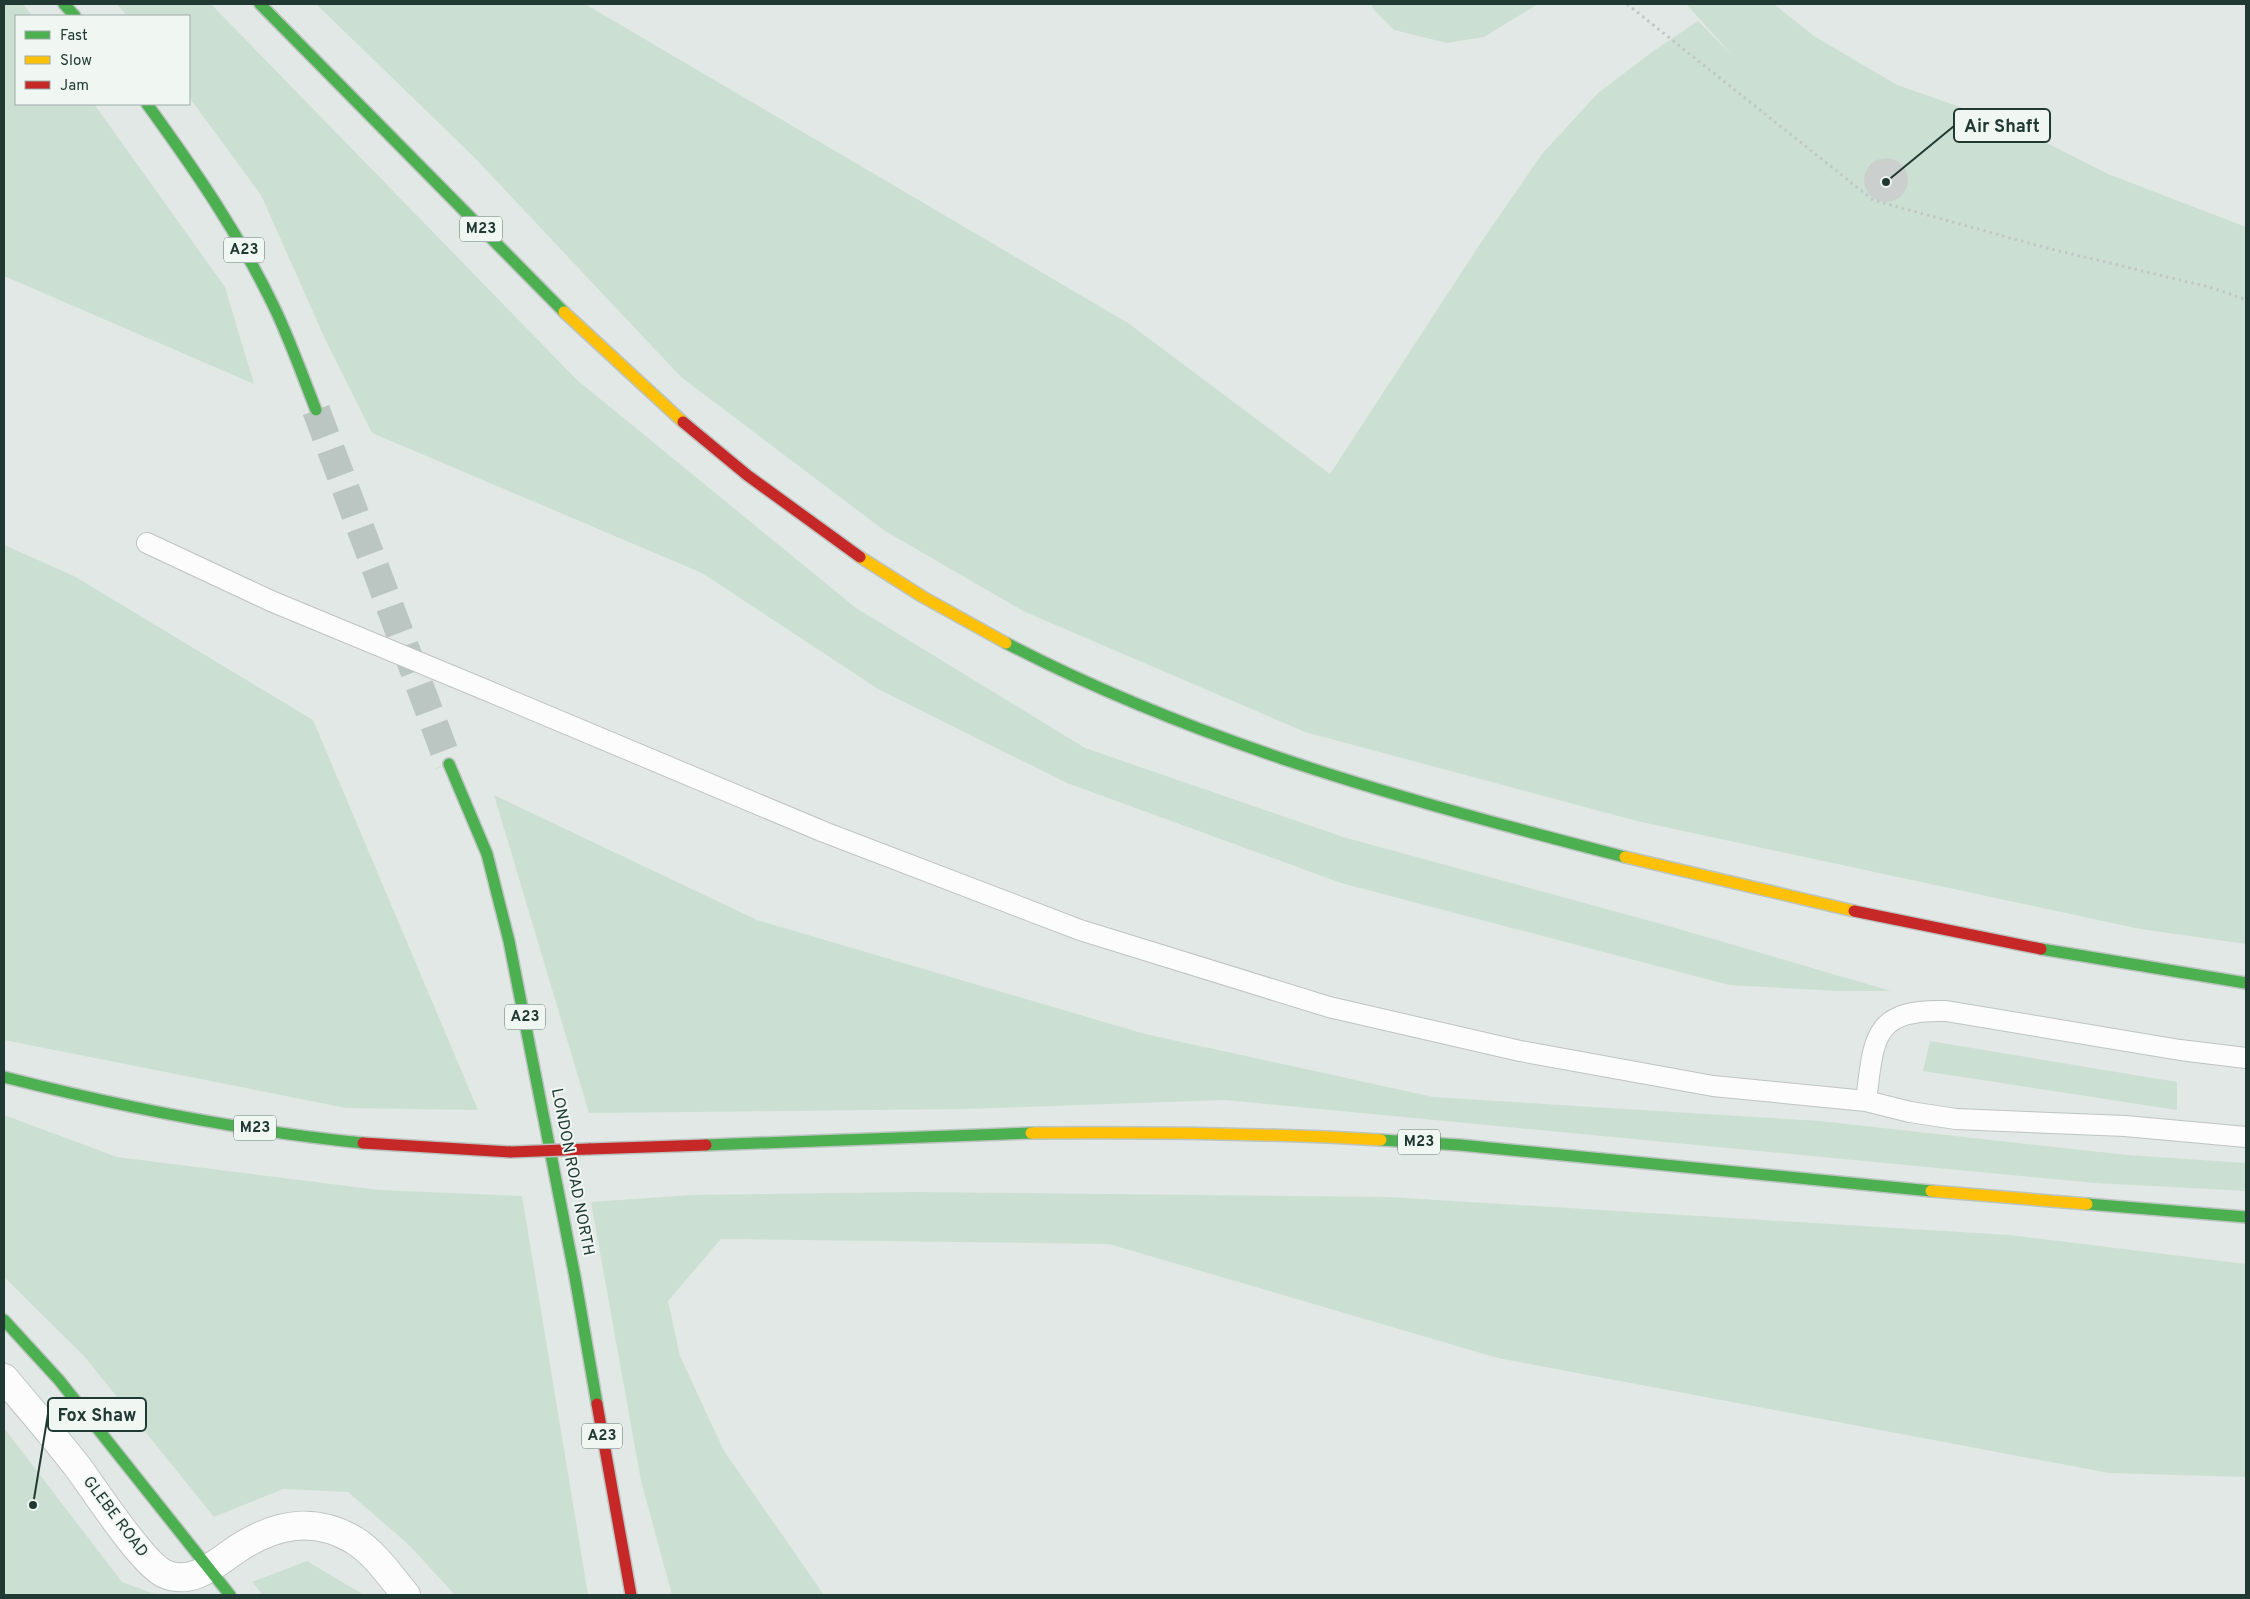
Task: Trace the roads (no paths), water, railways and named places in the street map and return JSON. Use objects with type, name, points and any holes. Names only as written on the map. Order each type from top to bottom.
[{"type":"main road","points":[[64,4],[74,15]]},
{"type":"main road","name":"M23","points":[[260,4],[550,299],[629,375],[710,446],[794,511],[882,571],[969,624],[1067,674],[1167,716],[1267,752],[1414,799],[1574,843],[1717,880],[1875,915],[2028,946],[2246,983]]},
{"type":"main road","name":"A23","points":[[148,105],[180,149],[232,229],[276,312],[316,410]]},
{"type":"main road","name":"LONDON ROAD NORTH","points":[[449,764],[487,854],[509,941],[575,1277],[631,1595]]},
{"type":"main road","name":"M23","points":[[4,1077],[51,1090],[209,1122],[347,1141],[511,1152],[812,1142],[968,1134],[1128,1132],[1294,1135],[1460,1145],[1915,1189],[2246,1217]]},
{"type":"main road","points":[[4,1320],[59,1380],[230,1595]]},
{"type":"street","name":"GLEBE ROAD","points":[[4,1378],[77,1467],[149,1562],[166,1574],[187,1577],[210,1569],[237,1549],[264,1534],[297,1525],[327,1527],[356,1541],[406,1595]]},
{"type":"lane","points":[[147,543],[271,601],[824,832],[1080,930],[1329,1007],[1520,1051],[1712,1086],[1866,1101],[1910,1112],[1956,1119],[2125,1126],[2246,1137]]},
{"type":"lane","points":[[1866,1101],[1871,1059],[1881,1030],[1898,1015],[1924,1011],[1946,1011],[2180,1050],[2246,1058]]},
{"type":"tunnel","points":[[316,410],[449,764]]},
{"type":"place","name":"Air Shaft","points":[[1886,182]]},
{"type":"place","name":"Fox Shaw","points":[[33,1505]]}]
